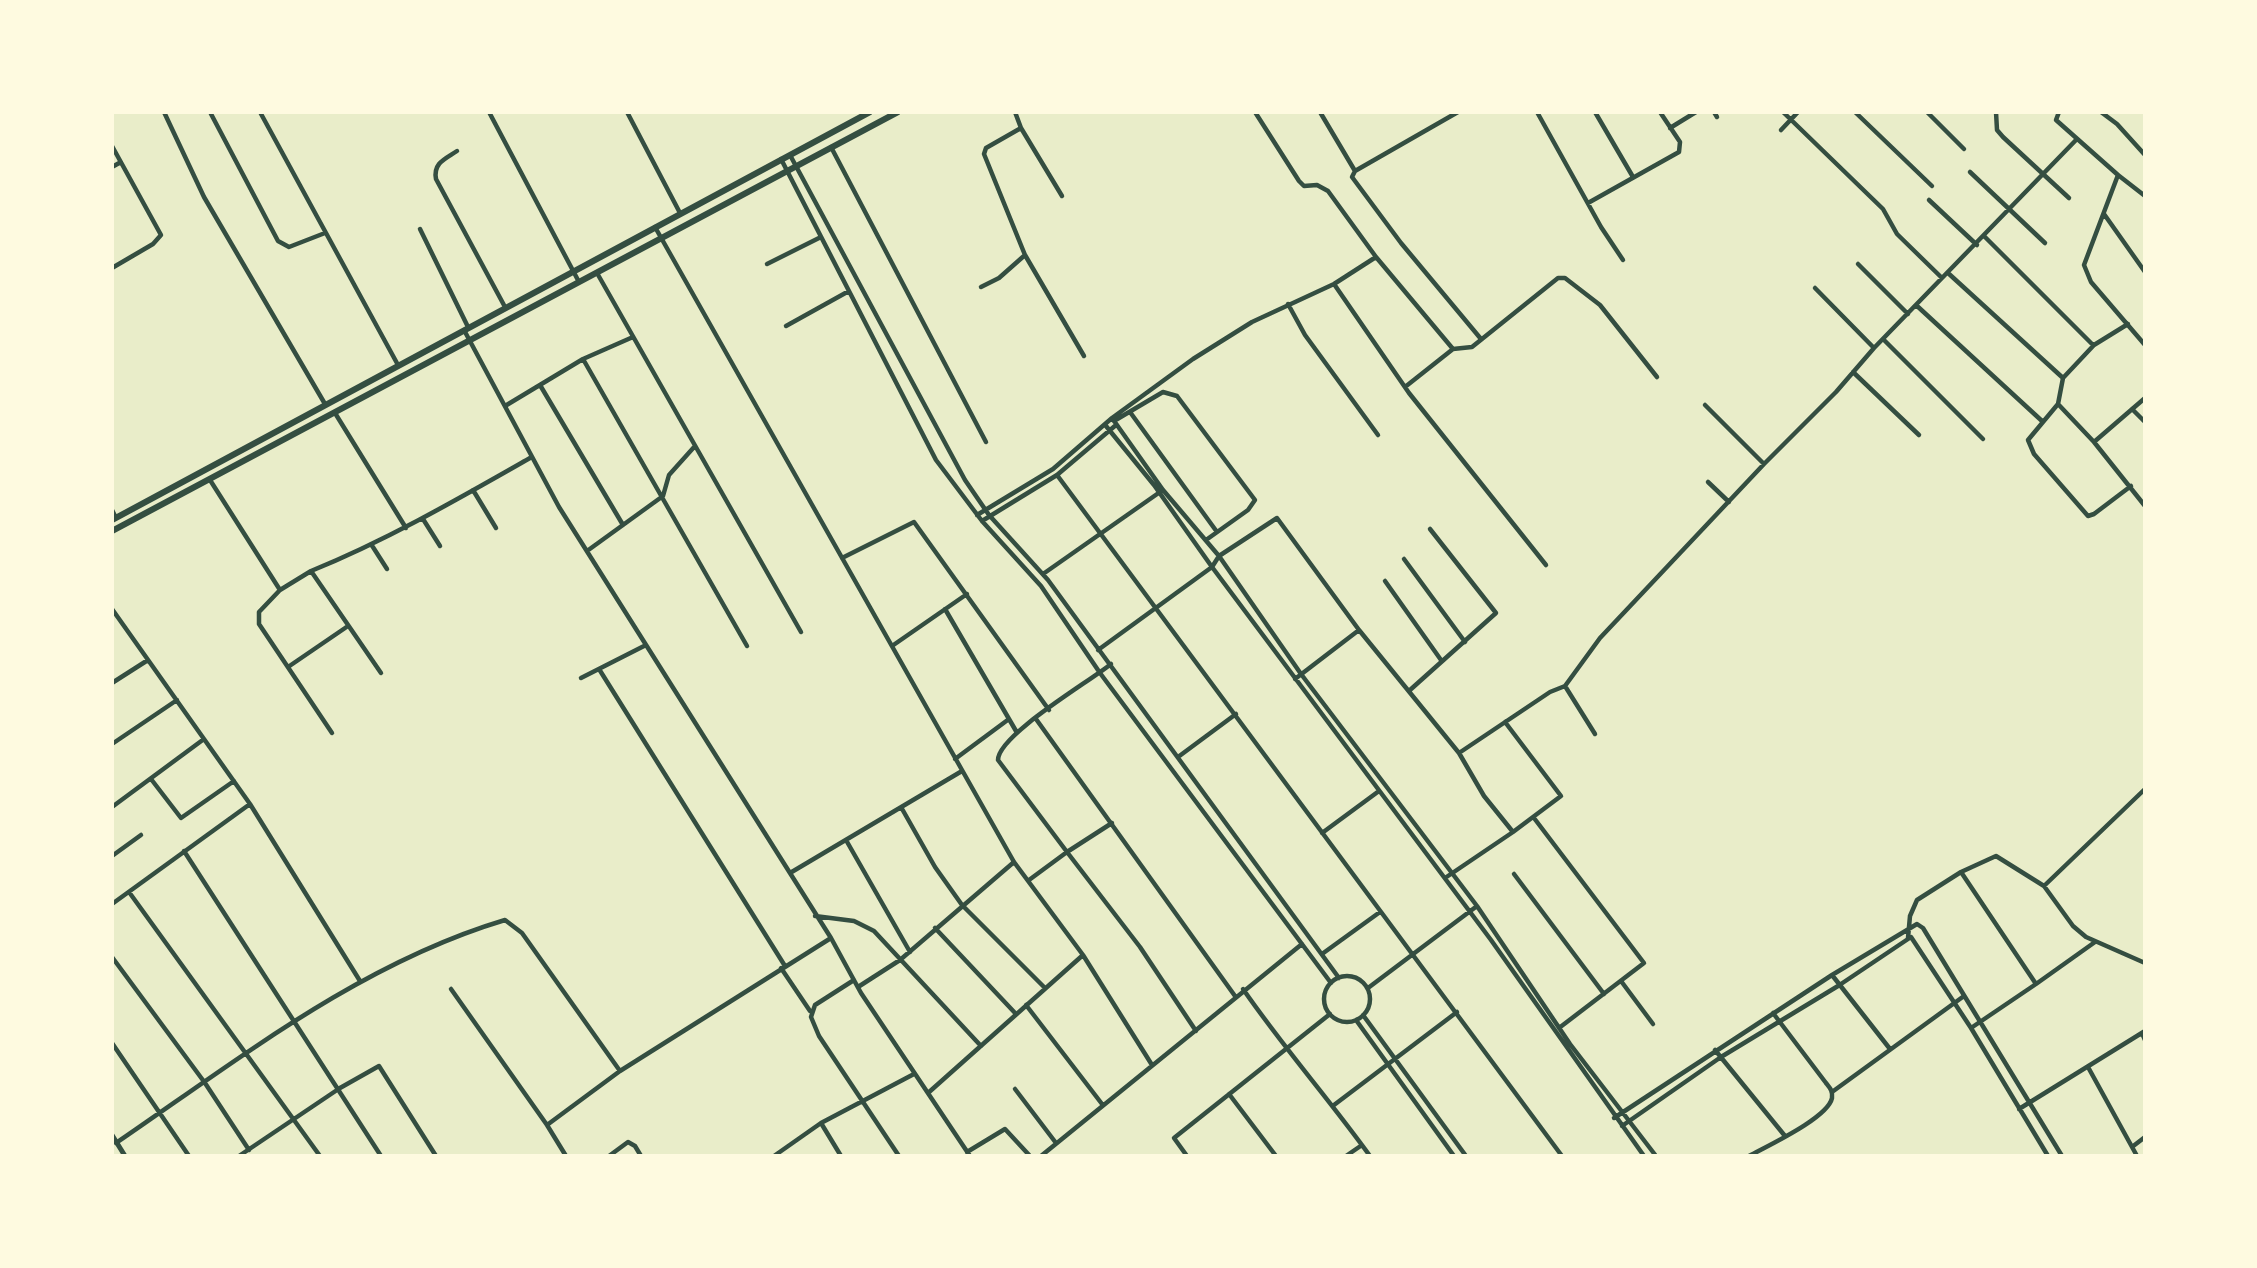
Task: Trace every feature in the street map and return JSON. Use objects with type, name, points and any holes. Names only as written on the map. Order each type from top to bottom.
[{"type":"main road","points":[[114,519],[870,112]]},
{"type":"main road","points":[[112,531],[898,112]]},
{"type":"main road","points":[[269,434],[275,444]]},
{"type":"street","points":[[164,112],[204,197],[325,404]]},
{"type":"street","points":[[210,112],[278,241],[289,247],[325,233]]},
{"type":"street","points":[[260,112],[398,365]]},
{"type":"street","points":[[489,112],[579,282]]},
{"type":"street","points":[[627,112],[680,213]]},
{"type":"street","points":[[1015,112],[1021,128],[1062,196]]},
{"type":"street","points":[[1255,112],[1299,181],[1304,186],[1317,185],[1328,191],[1376,257],[1453,349]]},
{"type":"street","points":[[1320,112],[1354,171]]},
{"type":"street","points":[[1458,112],[1354,171],[1352,177],[1481,339]]},
{"type":"street","points":[[1537,112],[1623,260]]},
{"type":"street","points":[[1595,112],[1633,177]]},
{"type":"street","points":[[1588,203],[1678,152],[1680,142],[1660,112]]},
{"type":"street","points":[[1670,128],[1696,112]]},
{"type":"street","points":[[1783,112],[1883,209],[1897,234],[1942,278]]},
{"type":"street","points":[[1781,130],[1798,112]]},
{"type":"street","points":[[1855,112],[1932,186]]},
{"type":"street","points":[[1927,112],[1964,149]]},
{"type":"street","points":[[1996,112],[1997,130],[2069,198]]},
{"type":"street","points":[[2050,112],[2076,141],[2145,196]]},
{"type":"street","points":[[2056,120],[2059,112]]},
{"type":"street","points":[[2101,112],[2118,124],[2145,155]]},
{"type":"street","points":[[1021,128],[986,148],[984,154],[1025,255],[1084,356]]},
{"type":"street","points":[[1459,753],[1550,692],[1565,686],[1600,638],[1874,348],[2076,141]]},
{"type":"street","points":[[112,146],[161,236],[153,244],[112,268]]},
{"type":"street","points":[[831,148],[986,442]]},
{"type":"street","points":[[457,151],[437,166],[436,179],[505,307]]},
{"type":"street","points":[[790,155],[965,480],[989,515],[1043,574],[1111,664],[1339,978]]},
{"type":"street","points":[[781,159],[936,460],[977,515],[1041,586],[1100,673],[1331,983]]},
{"type":"street","points":[[112,167],[121,162]]},
{"type":"street","points":[[1970,172],[2045,243]]},
{"type":"street","points":[[2118,175],[2084,265],[2091,282],[2145,345]]},
{"type":"street","points":[[1930,200],[1977,245]]},
{"type":"street","points":[[2104,213],[2145,272]]},
{"type":"street","points":[[654,227],[1014,862],[1083,954],[1152,1065]]},
{"type":"street","points":[[420,229],[466,328],[468,341],[505,406],[530,458],[914,1074],[969,1154],[1005,1129],[1030,1156]]},
{"type":"street","points":[[767,264],[821,237]]},
{"type":"street","points":[[1984,237],[2094,345]]},
{"type":"street","points":[[981,287],[999,278],[1025,255]]},
{"type":"street","points":[[982,521],[1057,475],[1114,422],[1193,359],[1288,304],[1334,284],[1376,257]]},
{"type":"street","points":[[1858,264],[1908,314]]},
{"type":"street","points":[[597,273],[802,632]]},
{"type":"street","points":[[1948,273],[2063,378]]},
{"type":"street","points":[[1405,387],[1453,349],[1472,347],[1558,278],[1565,278],[1600,306],[1657,377]]},
{"type":"street","points":[[1334,284],[1405,387],[1546,565]]},
{"type":"street","points":[[1815,288],[1874,348]]},
{"type":"street","points":[[786,326],[849,291]]},
{"type":"street","points":[[1288,304],[1306,335],[1378,435]]},
{"type":"street","points":[[1916,305],[2042,422]]},
{"type":"street","points":[[2129,324],[2094,345],[2063,378],[2058,404],[2030,436],[2031,450],[2088,516],[2131,486]]},
{"type":"street","points":[[505,406],[583,359],[633,337]]},
{"type":"street","points":[[1884,340],[1983,439]]},
{"type":"street","points":[[583,359],[747,646]]},
{"type":"street","points":[[1853,372],[1919,435]]},
{"type":"street","points":[[540,385],[622,525]]},
{"type":"street","points":[[1114,422],[1163,393],[1170,392],[1177,396],[1255,500],[1248,510],[1206,540]]},
{"type":"street","points":[[2094,442],[2145,398]]},
{"type":"street","points":[[2058,404],[2094,442],[2145,506]]},
{"type":"street","points":[[1705,405],[1764,464]]},
{"type":"street","points":[[2132,409],[2145,422]]},
{"type":"street","points":[[1130,412],[1217,532]]},
{"type":"street","points":[[335,413],[406,528]]},
{"type":"street","points":[[1114,422],[1212,567],[1557,1030],[1656,1156]]},
{"type":"street","points":[[977,515],[1053,469],[1108,429]]},
{"type":"street","points":[[1108,429],[1219,556],[1301,674],[1477,906],[1614,1118],[1643,1156]]},
{"type":"street","points":[[587,551],[663,496],[670,475],[695,446]]},
{"type":"street","points":[[332,733],[258,618],[280,590],[311,571],[348,557],[406,528],[530,458]]},
{"type":"street","points":[[1057,475],[1102,532],[1562,1156]]},
{"type":"street","points":[[210,480],[280,590]]},
{"type":"street","points":[[1708,482],[1729,502]]},
{"type":"street","points":[[474,490],[496,528]]},
{"type":"street","points":[[1043,574],[1161,491]]},
{"type":"street","points":[[112,510],[114,519]]},
{"type":"street","points":[[1098,650],[1212,567],[1219,556],[1277,518],[1359,631],[1459,753],[1484,796],[1513,832]]},
{"type":"street","points":[[423,519],[440,546]]},
{"type":"street","points":[[842,558],[914,522],[1049,710]]},
{"type":"street","points":[[1410,690],[1496,613],[1430,529]]},
{"type":"street","points":[[371,544],[387,569]]},
{"type":"street","points":[[1404,559],[1465,642]]},
{"type":"street","points":[[311,571],[381,673]]},
{"type":"street","points":[[1385,581],[1441,660]]},
{"type":"street","points":[[892,646],[967,594]]},
{"type":"street","points":[[112,609],[250,804],[360,981]]},
{"type":"street","points":[[945,609],[1016,731]]},
{"type":"street","points":[[288,667],[348,626]]},
{"type":"street","points":[[1295,679],[1359,631]]},
{"type":"street","points":[[580,678],[646,645]]},
{"type":"street","points":[[112,683],[148,660]]},
{"type":"street","points":[[1111,664],[1016,731],[998,753],[1001,767],[1140,947],[1196,1031]]},
{"type":"street","points":[[599,669],[811,1012],[819,1035],[899,1156]]},
{"type":"street","points":[[1565,686],[1595,734]]},
{"type":"street","points":[[112,744],[177,700]]},
{"type":"street","points":[[1178,757],[1236,714]]},
{"type":"street","points":[[955,759],[1009,719]]},
{"type":"street","points":[[1036,719],[1235,996]]},
{"type":"street","points":[[1445,878],[1534,818],[1561,796],[1505,722]]},
{"type":"street","points":[[112,807],[204,739]]},
{"type":"street","points":[[790,873],[962,771]]},
{"type":"street","points":[[151,779],[181,818],[234,781]]},
{"type":"street","points":[[2044,886],[2145,789]]},
{"type":"street","points":[[1322,833],[1379,791]]},
{"type":"street","points":[[112,904],[250,804]]},
{"type":"street","points":[[901,807],[935,867],[962,905],[1045,988]]},
{"type":"street","points":[[1534,818],[1644,963],[1557,1030]]},
{"type":"street","points":[[1029,880],[1112,823]]},
{"type":"street","points":[[112,856],[141,835]]},
{"type":"street","points":[[846,840],[910,952]]},
{"type":"street","points":[[184,851],[293,1024],[340,1088],[381,1156]]},
{"type":"street","points":[[1908,938],[1917,900],[1961,872],[1996,856],[2044,886],[2073,926],[2095,942],[2145,963]]},
{"type":"street","points":[[858,988],[910,952],[1014,862]]},
{"type":"street","points":[[1961,872],[2036,985]]},
{"type":"street","points":[[1514,874],[1604,994]]},
{"type":"street","points":[[129,892],[320,1156]]},
{"type":"street","points":[[1368,988],[1477,906]]},
{"type":"street","points":[[1322,954],[1380,912]]},
{"type":"street","points":[[815,916],[863,925],[874,931],[981,1046]]},
{"type":"street","points":[[116,1143],[360,981],[451,938],[505,920],[512,922],[522,933],[620,1071]]},
{"type":"street","points":[[1614,1118],[1909,926],[1921,926],[2062,1156]]},
{"type":"street","points":[[935,928],[1016,1014]]},
{"type":"street","points":[[547,1125],[620,1071],[831,938]]},
{"type":"street","points":[[1622,1126],[1721,1057],[1838,986],[1908,938]]},
{"type":"street","points":[[1908,938],[1916,941],[2048,1156]]},
{"type":"street","points":[[1971,1028],[2095,942]]},
{"type":"street","points":[[1041,1156],[1102,1104],[1196,1031],[1243,989],[1302,944]]},
{"type":"street","points":[[928,1093],[1083,954]]},
{"type":"street","points":[[112,957],[205,1083],[249,1150]]},
{"type":"street","points":[[1832,975],[1890,1049]]},
{"type":"street","points":[[1339,978],[1356,978],[1368,988],[1370,1003],[1363,1015],[1356,1020],[1342,1021],[1330,1014],[1324,998],[1331,983],[1339,978]]},
{"type":"street","points":[[811,1012],[814,1005],[854,980]]},
{"type":"street","points":[[1621,981],[1653,1024]]},
{"type":"street","points":[[451,989],[566,1156]]},
{"type":"street","points":[[1243,989],[1286,1051],[1334,1105],[1370,1156]]},
{"type":"street","points":[[1749,1156],[1828,1107],[1832,1092],[1964,996]]},
{"type":"street","points":[[1026,1006],[1102,1104]]},
{"type":"street","points":[[1334,1105],[1457,1012]]},
{"type":"street","points":[[1773,1013],[1832,1092]]},
{"type":"street","points":[[1187,1156],[1174,1139],[1330,1014]]},
{"type":"street","points":[[1363,1015],[1466,1156]]},
{"type":"street","points":[[1356,1020],[1454,1156]]},
{"type":"street","points":[[2019,1109],[2143,1032],[2145,1040]]},
{"type":"street","points":[[112,1042],[189,1156]]},
{"type":"street","points":[[1715,1051],[1785,1136]]},
{"type":"street","points":[[239,1156],[340,1088],[379,1066],[436,1156]]},
{"type":"street","points":[[2088,1068],[2137,1156]]},
{"type":"street","points":[[774,1156],[821,1123],[914,1074]]},
{"type":"street","points":[[1015,1089],[1056,1143]]},
{"type":"street","points":[[1229,1094],[1276,1156]]},
{"type":"street","points":[[821,1123],[841,1156]]},
{"type":"street","points":[[112,1135],[125,1156]]},
{"type":"street","points":[[2132,1147],[2145,1138]]},
{"type":"street","points":[[609,1156],[628,1142],[635,1146],[641,1156]]},
{"type":"street","points":[[1346,1156],[1362,1145]]}]
